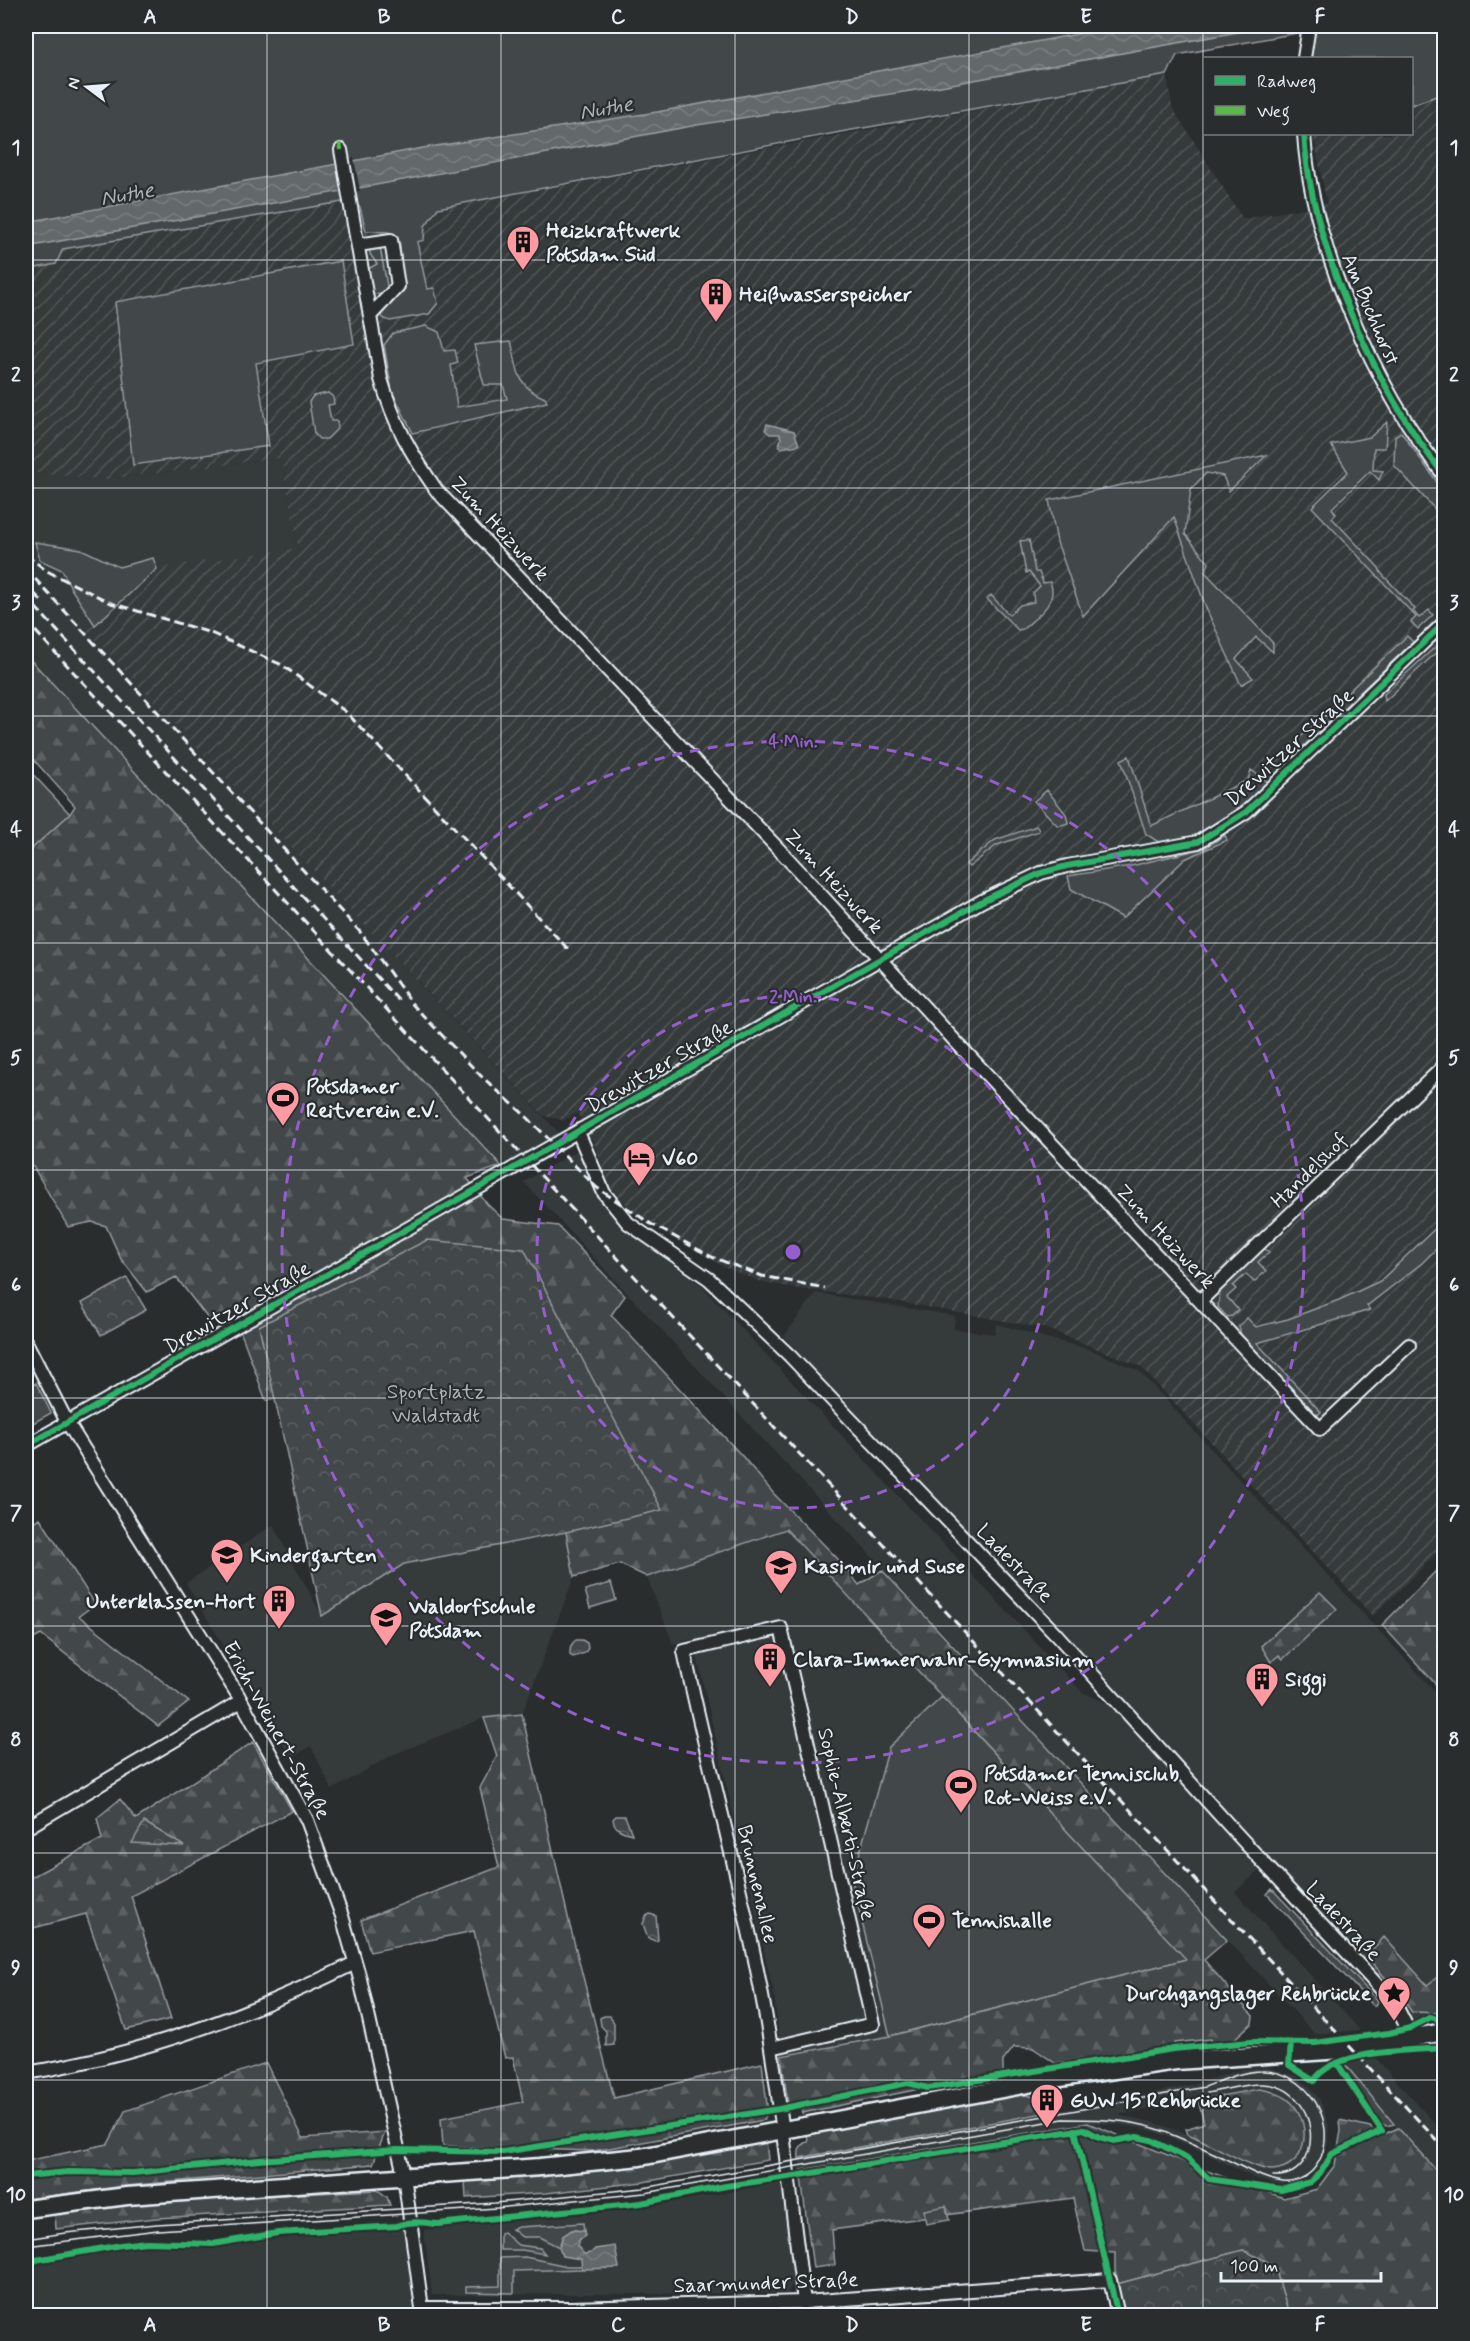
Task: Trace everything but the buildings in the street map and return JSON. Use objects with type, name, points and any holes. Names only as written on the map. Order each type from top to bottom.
[{"type":"main road","points":[[26,2209],[126,2196],[540,2167],[640,2157],[783,2128],[1060,2078],[1164,2062],[1373,2046],[1444,2032]]},
{"type":"street","points":[[1304,57],[1310,26]]},
{"type":"street","name":"Am Buchhorst","points":[[1304,135],[1310,182],[1317,210],[1347,303],[1382,379],[1414,432],[1444,475]]},
{"type":"street","name":"Zum Heizwerk","points":[[341,150],[381,379],[392,414],[411,453],[437,491],[775,846],[1320,1429],[1409,1345]]},
{"type":"street","points":[[358,245],[391,240],[398,286],[370,316]]},
{"type":"street","name":"Drewitzer Straße","points":[[26,1446],[982,902],[1041,873],[1067,866],[1198,842],[1246,812],[1444,623]]},
{"type":"street","name":"Handelshof","points":[[1200,1301],[1444,1066]]},
{"type":"street","name":"Ladestraße","points":[[578,1132],[604,1193],[628,1223],[709,1279],[790,1356],[1056,1634],[1395,2004],[1413,2038]]},
{"type":"street","name":"Erich-Weinert-Straße","points":[[26,1342],[67,1422],[241,1701],[307,1820],[342,1916],[355,1963],[404,2175],[423,2312]]},
{"type":"street","name":"Sophie-Alberti-Straße","points":[[684,1651],[781,1628],[873,2024],[771,2048]]},
{"type":"street","name":"Brunnenallee","points":[[684,1651],[748,1927],[771,2048],[806,2316]]},
{"type":"street","points":[[26,1828],[241,1701]]},
{"type":"street","points":[[26,2073],[105,2058],[177,2038],[243,2014],[355,1963]]},
{"type":"street","name":"Saarmunder Straße","points":[[423,2312],[804,2302],[1110,2280],[1118,2316]]},
{"type":"shaded area","points":[[1444,31],[1444,1546],[1373,1616],[1140,1366],[1048,1329],[883,1299],[799,1289],[758,1281],[724,1267],[636,1216],[610,1186],[593,1141],[577,1113],[563,1120],[544,1116],[87,630],[156,568],[298,548],[281,458],[98,480],[26,472],[26,271],[56,264],[63,249],[342,202],[402,215],[1167,75],[1172,107],[1243,219],[1327,204],[1313,135],[1413,135],[1413,57],[1311,57],[1336,37]]},
{"type":"shaded area","points":[[281,458],[298,549],[157,568],[88,630],[559,1133],[511,1163],[498,1162],[26,655],[26,472],[98,480]]},
{"type":"shaded area","points":[[576,1151],[581,1155],[600,1200],[620,1223],[702,1286],[1082,1692],[1109,1704],[1263,1867],[1235,1892],[1360,2030],[1315,2034],[524,1182]]},
{"type":"shaded area","points":[[816,1293],[955,1316],[954,1329],[995,1334],[996,1324],[1091,1350],[1139,1371],[1444,1701],[1444,2022],[1417,2029],[1406,2009],[1256,1844],[842,1404],[784,1336]]},
{"type":"shaded area","name":"Waldorfschule Potsdam","points":[[273,1525],[322,1616],[404,1564],[566,1532],[574,1577],[522,1714],[484,1718],[392,1755],[332,1790],[311,1746],[291,1758],[186,1583]]},
{"type":"shaded area","points":[[786,1529],[942,1697],[889,1747],[852,1881],[890,2036],[781,2056],[774,1994],[693,1639],[673,1644],[647,1577]]},
{"type":"shaded area","points":[[1375,2057],[1444,2134],[1444,2180],[1391,2121],[1344,2063]]},
{"type":"shaded area","points":[[1266,2067],[1294,2075],[1310,2087],[1320,2100],[1329,2126],[1328,2144],[1319,2169],[1304,2181],[1276,2185],[1256,2179],[1189,2145],[1150,2130],[1116,2124],[1088,2123],[800,2170],[799,2158],[1150,2094],[1195,2084],[1243,2069]],"holes":[[[1259,2089],[1300,2152],[1288,2165],[1271,2170],[1251,2164],[1188,2134],[1152,2122],[1117,2115]]]},
{"type":"shaded area","points":[[781,2182],[795,2277],[788,2293],[432,2295],[424,2230],[637,2209]]},
{"type":"shaded area","points":[[418,2228],[430,2315],[26,2316],[26,2256]]},
{"type":"green space","points":[[26,26],[1299,26],[1297,33],[1177,55],[1167,75],[846,131],[438,208],[425,226],[424,240],[417,242],[427,289],[434,288],[438,303],[429,314],[390,321],[383,318],[381,313],[402,280],[400,244],[388,232],[366,231],[360,207],[342,202],[63,249],[56,264],[26,270]]},
{"type":"green space","points":[[1317,26],[1444,26],[1444,108],[1439,95],[1413,105],[1413,57],[1310,57]]},
{"type":"green space","points":[[380,247],[388,291],[381,295],[372,293],[368,269],[377,264],[370,254],[370,249]]},
{"type":"green space","points":[[341,261],[354,344],[256,363],[269,446],[133,465],[115,302]]},
{"type":"green space","points":[[426,326],[439,332],[444,351],[455,350],[458,363],[451,365],[457,407],[507,399],[503,385],[484,385],[474,345],[511,341],[519,376],[528,388],[545,398],[547,402],[413,433],[392,391],[384,345],[393,333]]},
{"type":"green space","points":[[328,393],[333,397],[334,404],[328,405],[331,421],[337,421],[338,428],[327,439],[319,439],[314,433],[309,402],[313,396]]},
{"type":"green space","points":[[1387,422],[1385,448],[1374,448],[1373,470],[1383,471],[1379,480],[1370,471],[1332,508],[1336,514],[1332,518],[1415,609],[1413,611],[1419,618],[1429,610],[1433,615],[1418,629],[1411,622],[1416,617],[1312,507],[1348,472],[1331,445],[1370,437]]},
{"type":"green space","points":[[1401,432],[1435,479],[1444,498],[1444,519],[1394,465],[1395,436]]},
{"type":"green space","points":[[1267,455],[1229,491],[1223,476],[1206,473],[1191,489],[1185,534],[1209,563],[1205,572],[1273,643],[1273,652],[1256,637],[1236,659],[1253,678],[1241,685],[1206,608],[1174,517],[1083,616],[1057,542],[1049,500]]},
{"type":"green space","points":[[1029,540],[1035,572],[1039,572],[1043,583],[1050,582],[1052,590],[1045,609],[1023,629],[1018,630],[987,599],[991,595],[1009,615],[1020,605],[1034,602],[1033,593],[1040,586],[1029,572],[1026,573],[1020,541]]},
{"type":"green space","points":[[35,542],[81,549],[119,567],[153,558],[157,569],[95,625],[62,570],[40,560]]},
{"type":"green space","points":[[1407,636],[1413,642],[1292,757],[1286,751]]},
{"type":"green space","points":[[1444,639],[1444,645],[1385,701],[1384,694]]},
{"type":"green space","points":[[26,655],[498,1162],[501,1166],[467,1178],[487,1204],[503,1219],[558,1226],[625,1296],[611,1315],[743,1457],[774,1494],[837,1558],[859,1585],[882,1570],[1227,1940],[1204,1960],[1253,2016],[1252,2023],[1232,2041],[1211,2043],[1210,2039],[1174,2043],[1174,2047],[1055,2063],[1033,2048],[1014,2047],[1003,2061],[1003,2072],[802,2113],[800,2102],[788,2103],[781,2056],[890,2036],[1186,1959],[786,1529],[647,1577],[620,1564],[574,1577],[566,1532],[574,1515],[298,1394],[266,1401],[231,1312],[209,1320],[176,1277],[147,1292],[121,1259],[106,1226],[92,1222],[68,1227],[26,1154],[26,854],[70,814],[75,806],[26,751]]},
{"type":"green space","points":[[1129,756],[1151,826],[1248,780],[1251,770],[1271,784],[1242,809],[1196,838],[1160,843],[1146,834],[1121,760]]},
{"type":"green space","points":[[26,767],[70,814],[26,854]]},
{"type":"green space","points":[[1047,790],[1066,814],[1068,823],[1058,826],[1034,801]]},
{"type":"green space","points":[[1037,826],[1039,831],[997,845],[969,867],[966,864],[995,840]]},
{"type":"green space","points":[[1225,835],[1227,840],[1185,859],[1123,918],[1071,889],[1068,876],[1131,866],[1205,848]]},
{"type":"green space","points":[[1444,1220],[1444,1241],[1422,1263],[1367,1306],[1370,1310],[1257,1343],[1321,1412],[1315,1417],[1242,1341],[1239,1326],[1247,1318],[1256,1327],[1288,1319],[1339,1300],[1380,1281]]},
{"type":"green space","name":"Sportplatz Waldstadt","points":[[427,1240],[524,1249],[662,1510],[566,1532],[404,1564],[322,1616],[259,1326]]},
{"type":"green space","points":[[1264,1248],[1269,1252],[1258,1262],[1266,1271],[1254,1282],[1246,1274],[1233,1286],[1236,1289],[1227,1297],[1238,1310],[1232,1316],[1227,1317],[1218,1307],[1220,1291]]},
{"type":"green space","points":[[127,1278],[146,1310],[101,1335],[82,1303]]},
{"type":"green space","points":[[36,1383],[51,1413],[26,1427],[26,1389]]},
{"type":"green space","points":[[40,1518],[95,1604],[79,1616],[189,1702],[158,1726],[41,1635],[26,1643],[26,1526]]},
{"type":"green space","points":[[1444,1563],[1444,1637],[1437,1645],[1446,1673],[1441,1690],[1382,1625]]},
{"type":"green space","points":[[611,1583],[616,1600],[590,1608],[585,1590]]},
{"type":"green space","points":[[1320,1592],[1337,1609],[1283,1659],[1279,1655],[1271,1662],[1261,1646]]},
{"type":"green space","points":[[576,1640],[587,1643],[588,1648],[585,1653],[573,1657],[570,1655],[570,1649]]},
{"type":"green space","name":"Potsdamer Tennisclub Rot-Weiss e.V.","points":[[942,1697],[1187,1959],[890,2036],[852,1881],[889,1747]]},
{"type":"green space","points":[[522,1714],[570,1926],[614,2098],[762,2063],[768,2113],[764,2120],[593,2151],[443,2146],[441,2118],[523,2102],[513,2057],[505,2058],[474,1931],[370,1952],[361,1920],[499,1867],[480,1788],[497,1756],[484,1718]]},
{"type":"green space","points":[[253,1742],[292,1811],[131,1896],[171,2019],[126,2030],[86,1914],[26,1930],[26,1880],[102,1839],[97,1818],[120,1799],[136,1819]]},
{"type":"green space","points":[[616,1816],[625,1816],[632,1834],[617,1828],[613,1819]]},
{"type":"green space","points":[[144,1822],[184,1846],[132,1843]]},
{"type":"green space","points":[[1272,1889],[1378,2001],[1374,2006],[1267,1894]]},
{"type":"green space","points":[[650,1914],[656,1916],[658,1940],[655,1941],[648,1938],[643,1924],[646,1916]]},
{"type":"green space","points":[[1384,1937],[1427,1985],[1444,1972],[1444,2013],[1412,2012],[1366,1956]]},
{"type":"green space","points":[[610,2016],[614,2023],[614,2045],[606,2046],[606,2031],[601,2026],[600,2018]]},
{"type":"green space","points":[[266,2063],[303,2138],[385,2132],[373,2164],[125,2186],[26,2199],[26,2161],[108,2144],[125,2111]]},
{"type":"green space","points":[[1344,2063],[1394,2124],[1386,2126],[1376,2120],[1342,2067]]},
{"type":"green space","points":[[1259,2089],[1285,2097],[1299,2112],[1303,2123],[1303,2144],[1293,2162],[1272,2170],[1265,2169],[1243,2161],[1188,2134],[1186,2129],[1204,2123],[1198,2100]]},
{"type":"green space","points":[[1015,2093],[1040,2098],[1049,2112],[799,2158],[800,2148],[808,2141],[807,2132]]},
{"type":"green space","points":[[1340,2120],[1370,2127],[1380,2136],[1398,2128],[1444,2179],[1444,2315],[1289,2315],[1276,2271],[1243,2250],[1117,2284],[1115,2253],[1085,2251],[1073,2198],[832,2230],[835,2265],[813,2268],[800,2170],[1088,2123],[1210,2172],[1284,2198],[1317,2189],[1335,2165],[1341,2131]]},
{"type":"green space","points":[[766,2139],[768,2160],[643,2182],[546,2193],[466,2198],[465,2181],[542,2177],[635,2165]]},
{"type":"green space","points":[[378,2190],[387,2197],[390,2205],[156,2218],[56,2229],[55,2211],[155,2201]]},
{"type":"green space","points":[[946,2206],[949,2220],[926,2224],[924,2210]]},
{"type":"green space","points":[[583,2223],[584,2231],[572,2230],[563,2236],[559,2247],[539,2237],[522,2237],[512,2229],[519,2227]]},
{"type":"green space","points":[[503,2232],[518,2245],[540,2248],[545,2254],[522,2250],[500,2250],[500,2233]]},
{"type":"green space","points":[[1243,2250],[1268,2262],[1276,2271],[1289,2315],[1126,2315],[1117,2284]]},
{"type":"green space","points":[[525,2257],[567,2266],[582,2266],[582,2269],[514,2271],[514,2293],[466,2292],[466,2287],[500,2286],[500,2258]]},
{"type":"water","points":[[1121,26],[1271,26],[941,86],[697,125],[26,247],[26,222],[423,148],[657,112]]},
{"type":"water","points":[[767,424],[794,431],[799,445],[781,448],[780,434],[770,434],[765,430]]},
{"type":"water","points":[[572,2230],[584,2231],[585,2236],[580,2239],[577,2246],[584,2254],[591,2253],[595,2249],[615,2246],[619,2268],[582,2269],[581,2259],[562,2256],[559,2247],[563,2236]]},
{"type":"pier","points":[[354,158],[360,191],[340,194],[335,162]]},
{"type":"tram line","points":[[26,2239],[157,2224],[495,2203],[643,2188],[1205,2087],[1233,2076],[1255,2071],[1278,2073],[1304,2087],[1321,2112],[1325,2127],[1325,2142],[1321,2157],[1315,2167],[1304,2177],[1287,2182],[1261,2176],[1157,2129],[1110,2120],[1063,2119],[645,2193],[497,2208],[158,2230],[26,2246]]},
{"type":"tram line","points":[[1207,2093],[1262,2084],[1282,2088],[1297,2099],[1306,2114],[1310,2131],[1309,2148],[1302,2163],[1290,2173],[1273,2176]]},
{"type":"railway","points":[[26,555],[47,571],[111,603],[211,633],[282,665],[346,712],[568,949]]},
{"type":"railway","points":[[26,569],[361,933],[413,1005],[481,1076],[528,1118],[596,1187],[651,1224],[712,1257],[762,1276],[825,1288]]},
{"type":"railway","points":[[26,584],[42,602]]},
{"type":"railway","points":[[26,597],[401,1003]]},
{"type":"railway","points":[[26,621],[1444,2148]]},
{"type":"marked path","points":[[340,143],[341,150]]},
{"type":"cycle path","points":[[1304,135],[1309,177],[1319,222],[1333,268],[1351,314],[1394,401],[1418,440],[1444,475]]},
{"type":"cycle path","points":[[26,1446],[982,901],[1041,873],[1067,866],[1198,842],[1246,812],[1444,623]]},
{"type":"cycle path","points":[[26,2176],[68,2172],[133,2173],[259,2160],[397,2150],[503,2152],[779,2109],[908,2083],[928,2088],[1173,2049],[1251,2042],[1315,2043],[1389,2033],[1410,2028],[1431,2017],[1439,2020],[1444,2048]]},
{"type":"cycle path","points":[[1291,2043],[1289,2065],[1314,2081],[1324,2071],[1355,2057],[1393,2051],[1444,2048]]},
{"type":"cycle path","points":[[26,2269],[36,2260],[146,2242],[213,2244],[278,2233],[397,2226],[412,2222],[438,2224],[641,2203],[726,2186],[1084,2129],[1099,2137],[1114,2141],[1137,2137],[1151,2140],[1187,2158],[1209,2179],[1281,2190],[1310,2182],[1321,2172],[1332,2154],[1382,2131],[1337,2063]]},
{"type":"cycle path","points":[[1075,2130],[1118,2316]]},
{"type":"place","name":"Heizkraftwerk Potsdam Süd","points":[[523,271]]},
{"type":"place","name":"Heißwasserspeicher","points":[[716,323]]},
{"type":"place","name":"Potsdamer Reitverein e.V.","points":[[283,1127]]},
{"type":"place","name":"V60","points":[[639,1187]]},
{"type":"place","name":"Kindergarten","points":[[227,1584]]},
{"type":"place","name":"Kasimir und Suse","points":[[781,1595]]},
{"type":"place","name":"Unterklassen-Hort","points":[[279,1630]]},
{"type":"place","name":"Waldorfschule Potsdam","points":[[386,1647]]},
{"type":"place","name":"Clara-Immerwahr-Gymnasium","points":[[770,1688]]},
{"type":"place","name":"Siggi","points":[[1262,1708]]},
{"type":"place","name":"Potsdamer Tennisclub Rot-Weiss e.V.","points":[[961,1814]]},
{"type":"place","name":"Tennishalle","points":[[929,1949]]},
{"type":"place","name":"Durchgangslager Rehbrücke","points":[[1394,2022]]},
{"type":"place","name":"GUW 15 Rehbrücke","points":[[1047,2129]]},
{"type":"water label","name":"Nuthe","points":[[606,107]]},
{"type":"water label","name":"Nuthe","points":[[127,193]]}]
